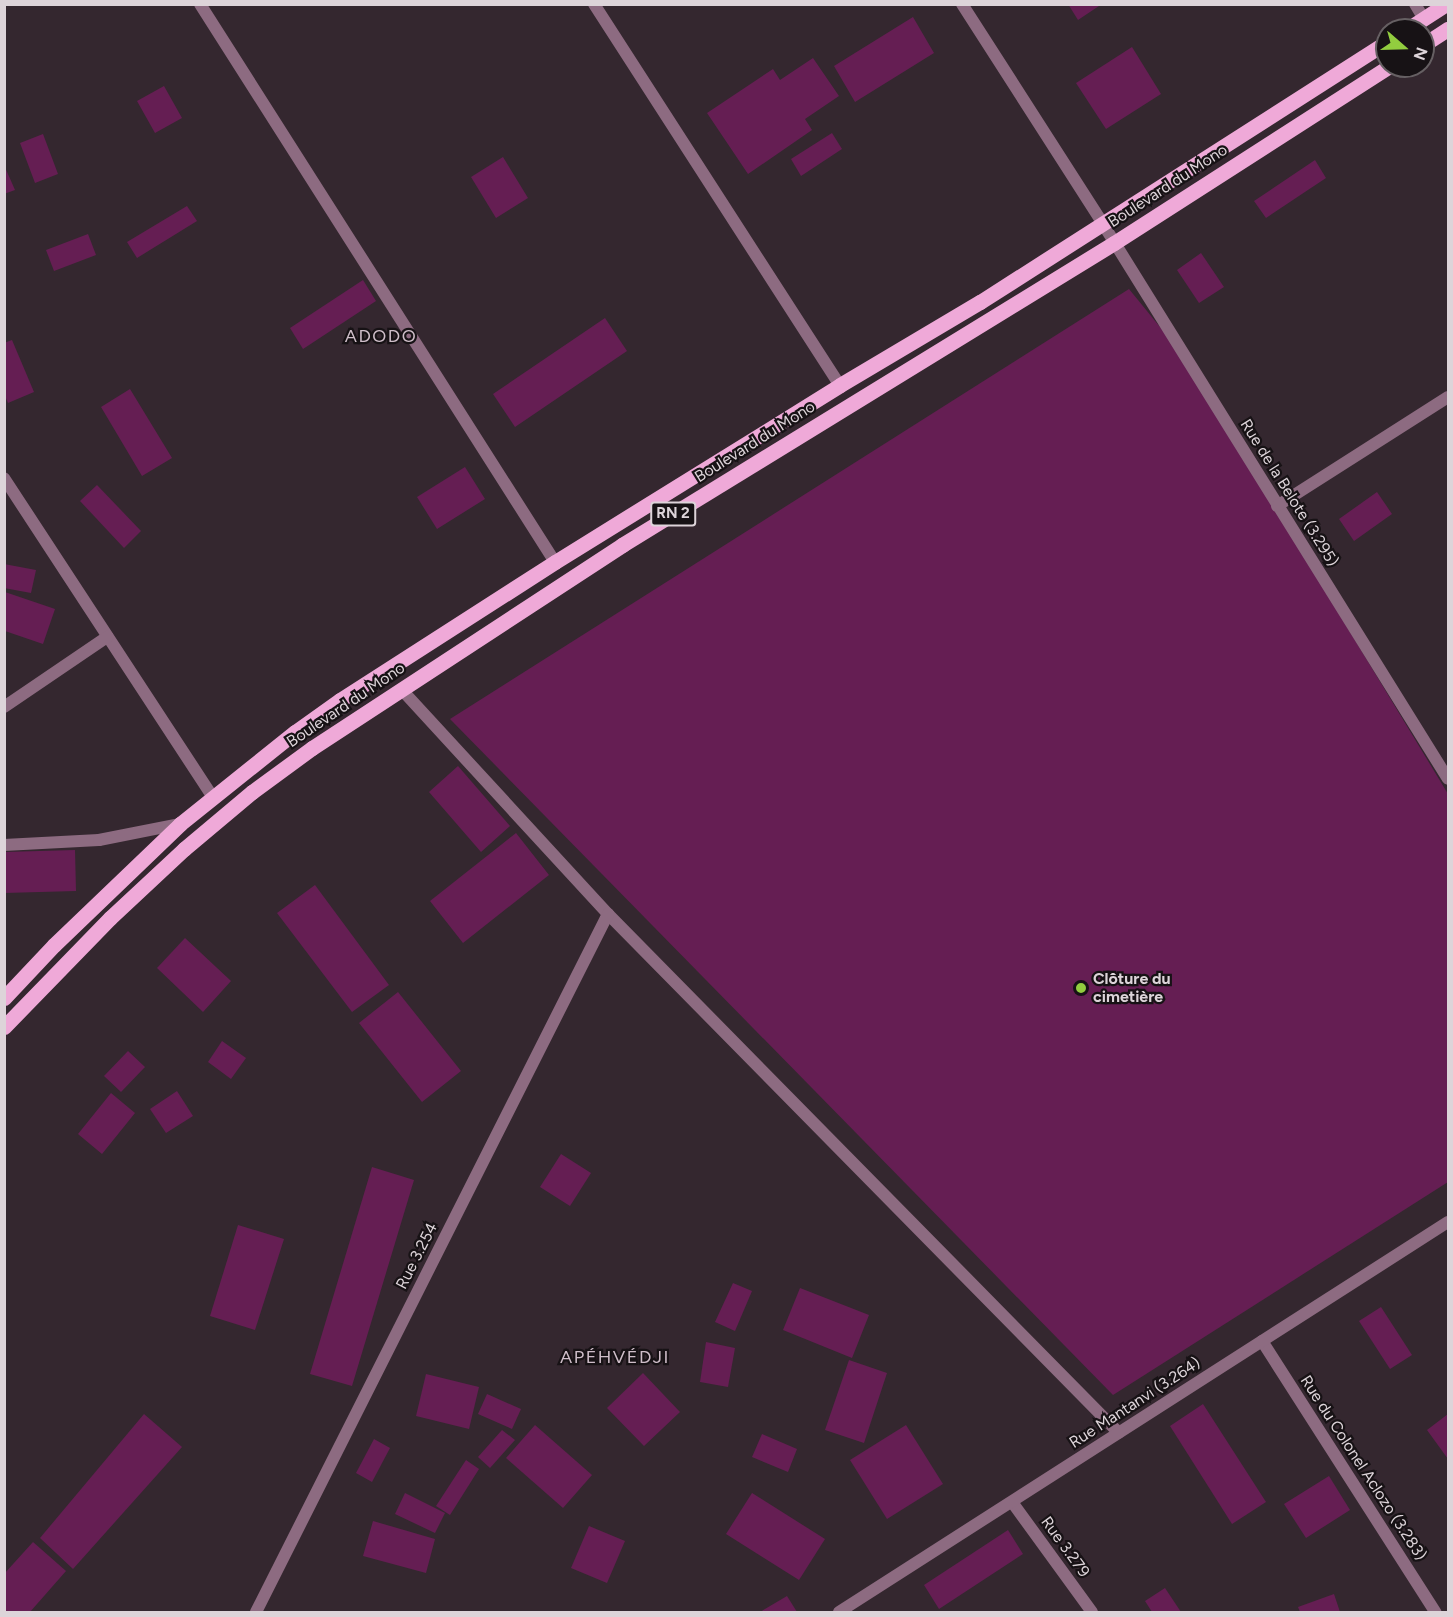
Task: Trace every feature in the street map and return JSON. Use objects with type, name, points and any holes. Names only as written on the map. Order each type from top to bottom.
[{"type":"main road","points":[[1425,18],[1446,4]]},
{"type":"main road","points":[[1435,38],[1449,29]]},
{"type":"main road","name":"Boulevard du Mono","points":[[4,998],[62,937],[180,824],[212,796],[340,700],[555,562],[840,385],[980,302],[1375,50]]},
{"type":"main road","name":"Boulevard du Mono","points":[[4,1027],[110,918],[184,849],[269,780],[612,552],[1114,243],[1375,76]]},
{"type":"street","points":[[200,4],[555,562]]},
{"type":"street","points":[[594,4],[840,385]]},
{"type":"street","name":"Rue de la Belote (3.295)","points":[[962,4],[1449,778]]},
{"type":"street","points":[[1415,4],[1423,18]]},
{"type":"street","points":[[1277,506],[1449,397]]},
{"type":"street","points":[[4,478],[212,796]]},
{"type":"street","points":[[4,707],[107,637]]},
{"type":"street","points":[[402,690],[608,914],[1119,1433]]},
{"type":"street","points":[[4,845],[99,840],[180,824]]},
{"type":"street","name":"Rue 3.254","points":[[256,1612],[608,914]]},
{"type":"street","name":"Rue Mantanvi (3.264)","points":[[839,1612],[1449,1222]]},
{"type":"street","name":"Rue du Colonel Aclozo (3.283)","points":[[1262,1341],[1435,1612]]},
{"type":"street","name":"Rue 3.279","points":[[1012,1502],[1092,1612]]},
{"type":"building","points":[[1068,4],[1102,4],[1078,20]]},
{"type":"building","points":[[913,17],[934,53],[855,102],[834,66]]},
{"type":"building","points":[[1132,47],[1161,94],[1106,129],[1076,83]]},
{"type":"building","points":[[813,58],[839,96],[805,119],[812,130],[748,174],[707,113],[773,69],[780,80]]},
{"type":"building","points":[[164,86],[182,118],[155,133],[137,101]]},
{"type":"building","points":[[832,133],[842,149],[801,176],[791,159]]},
{"type":"building","points":[[43,134],[58,174],[35,183],[20,143]]},
{"type":"building","points":[[503,157],[528,198],[496,218],[471,177]]},
{"type":"building","points":[[1315,160],[1326,178],[1266,218],[1254,201]]},
{"type":"building","points":[[4,165],[15,190],[4,194]]},
{"type":"building","points":[[187,206],[197,221],[137,258],[127,242]]},
{"type":"building","points":[[88,234],[96,255],[54,271],[46,250]]},
{"type":"building","points":[[1201,253],[1224,287],[1199,303],[1177,270]]},
{"type":"building","points":[[363,280],[376,301],[303,349],[290,328]]},
{"type":"building","name":"Clôture du cimetière","points":[[1129,289],[1182,354],[1448,794],[1448,1182],[1113,1395],[450,719]]},
{"type":"building","points":[[605,318],[627,351],[515,427],[493,394]]},
{"type":"building","points":[[12,340],[34,392],[8,403],[4,394],[4,343]]},
{"type":"building","points":[[130,389],[172,458],[142,476],[101,407]]},
{"type":"building","points":[[465,467],[485,499],[437,529],[417,497]]},
{"type":"building","points":[[97,485],[141,531],[124,548],[80,501]]},
{"type":"building","points":[[1377,492],[1392,514],[1354,541],[1339,519]]},
{"type":"building","points":[[4,564],[36,570],[31,593],[4,588]]},
{"type":"building","points":[[5,592],[55,609],[43,644],[5,631]]},
{"type":"building","points":[[458,766],[510,826],[481,852],[429,792]]},
{"type":"building","points":[[516,833],[549,875],[463,943],[430,901]]},
{"type":"building","points":[[75,850],[76,891],[4,893],[4,852]]},
{"type":"building","points":[[315,885],[389,985],[352,1012],[277,913]]},
{"type":"building","points":[[185,938],[231,981],[203,1012],[157,968]]},
{"type":"building","points":[[398,992],[461,1071],[422,1102],[359,1023]]},
{"type":"building","points":[[222,1041],[246,1058],[231,1079],[208,1062]]},
{"type":"building","points":[[128,1051],[145,1067],[121,1092],[104,1076]]},
{"type":"building","points":[[177,1091],[193,1116],[166,1133],[150,1109]]},
{"type":"building","points":[[111,1093],[135,1113],[102,1154],[78,1134]]},
{"type":"building","points":[[561,1154],[591,1173],[570,1206],[540,1187]]},
{"type":"building","points":[[372,1167],[414,1180],[352,1386],[310,1374]]},
{"type":"building","points":[[238,1225],[284,1239],[255,1330],[210,1316]]},
{"type":"building","points":[[733,1283],[752,1291],[735,1331],[715,1322]]},
{"type":"building","points":[[800,1288],[869,1315],[852,1358],[783,1330]]},
{"type":"building","points":[[1381,1307],[1412,1355],[1390,1369],[1359,1321]]},
{"type":"building","points":[[706,1342],[735,1348],[728,1387],[700,1382]]},
{"type":"building","points":[[849,1360],[887,1373],[864,1443],[825,1430]]},
{"type":"building","points":[[643,1373],[680,1412],[644,1446],[607,1408]]},
{"type":"building","points":[[426,1374],[479,1387],[469,1429],[416,1416]]},
{"type":"building","points":[[487,1394],[521,1409],[512,1429],[478,1414]]},
{"type":"building","points":[[1203,1404],[1266,1502],[1232,1524],[1170,1426]]},
{"type":"building","points":[[144,1414],[182,1447],[73,1569],[40,1538]]},
{"type":"building","points":[[1448,1414],[1448,1459],[1427,1430]]},
{"type":"building","points":[[535,1425],[592,1475],[563,1508],[506,1458]]},
{"type":"building","points":[[906,1425],[943,1484],[887,1519],[850,1460]]},
{"type":"building","points":[[502,1430],[515,1440],[490,1468],[478,1457]]},
{"type":"building","points":[[762,1434],[797,1449],[788,1472],[752,1457]]},
{"type":"building","points":[[374,1439],[390,1448],[372,1482],[356,1473]]},
{"type":"building","points":[[466,1460],[479,1469],[450,1515],[436,1506]]},
{"type":"building","points":[[1329,1476],[1350,1510],[1306,1538],[1284,1504]]},
{"type":"building","points":[[405,1493],[445,1513],[435,1533],[395,1514]]},
{"type":"building","points":[[752,1493],[825,1539],[799,1580],[726,1534]]},
{"type":"building","points":[[373,1521],[435,1539],[426,1573],[363,1556]]},
{"type":"building","points":[[589,1526],[625,1541],[607,1583],[571,1568]]},
{"type":"building","points":[[1008,1530],[1023,1554],[939,1609],[924,1585]]},
{"type":"building","points":[[33,1542],[66,1571],[30,1612],[4,1612],[4,1574]]},
{"type":"building","points":[[1165,1588],[1181,1612],[1152,1612],[1145,1601]]},
{"type":"building","points":[[1334,1594],[1340,1612],[1300,1612],[1298,1607]]},
{"type":"building","points":[[787,1596],[797,1612],[760,1612]]},
{"type":"place","name":"Clôture du cimetière","points":[[1081,988]]},
{"type":"district","name":"ADODO","points":[[381,336]]},
{"type":"district","name":"APÉHVÉDJI","points":[[615,1357]]}]
